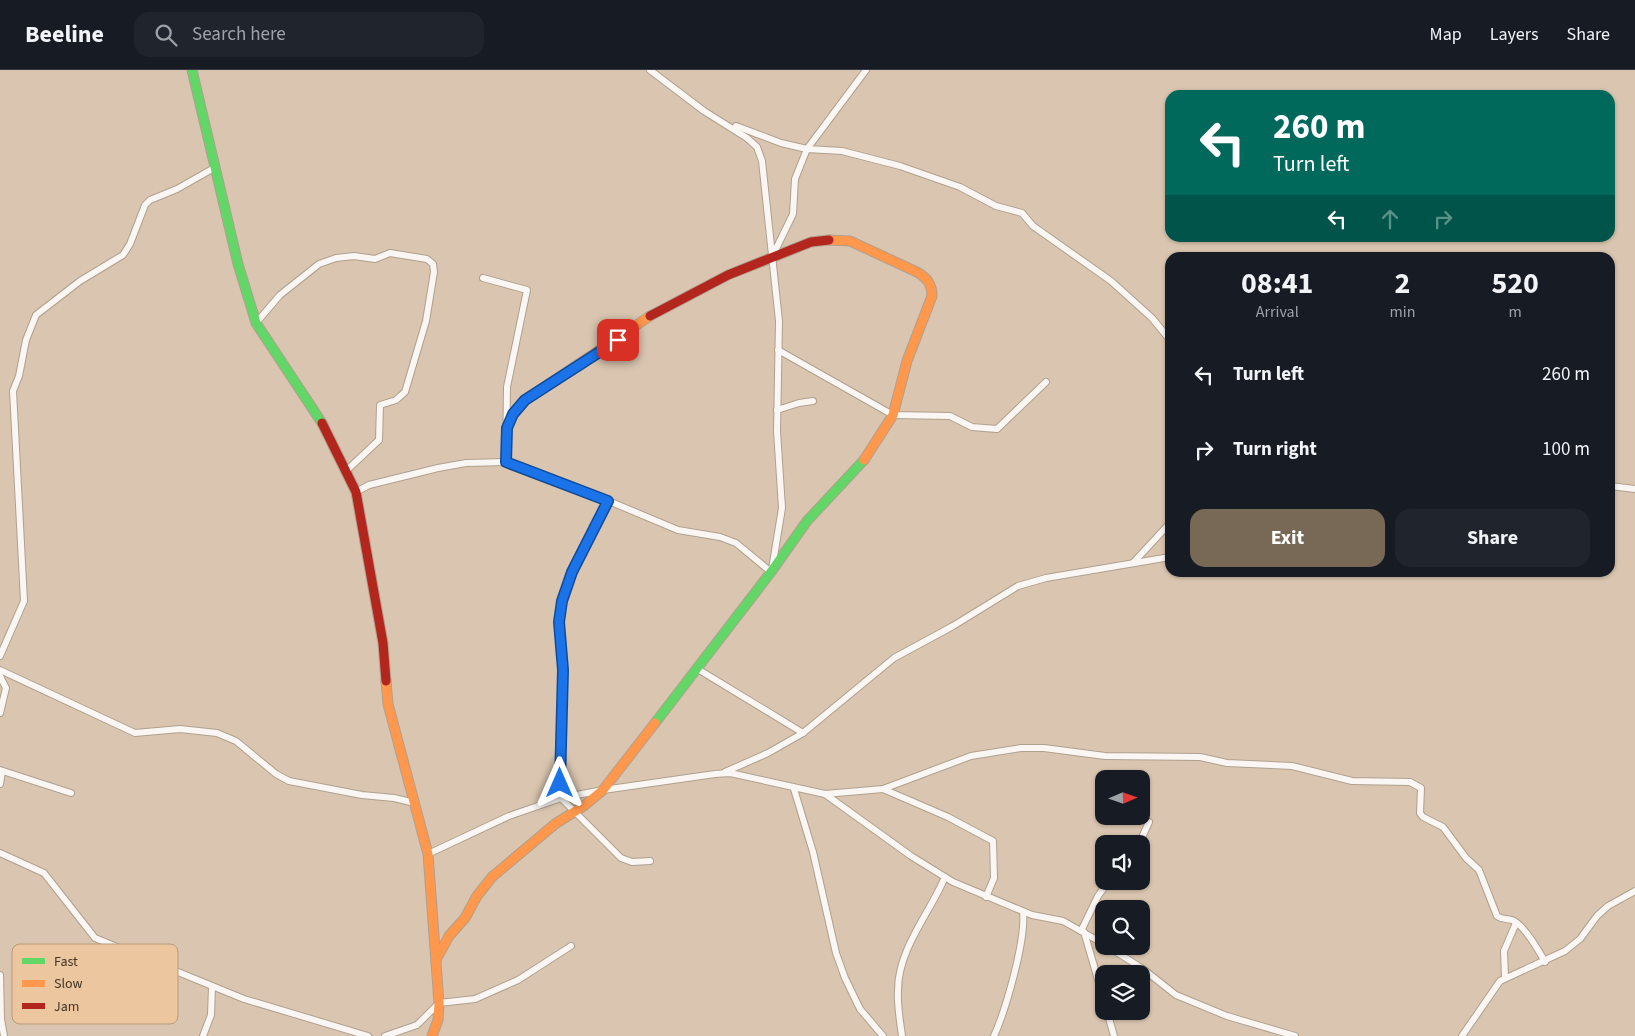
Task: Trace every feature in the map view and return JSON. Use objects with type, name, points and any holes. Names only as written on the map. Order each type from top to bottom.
[{"type":"street","points":[[192,70],[238,264],[256,323],[330,434],[356,492],[383,642],[388,704],[428,854],[439,1003],[438,1020],[432,1036]]},
{"type":"street","points":[[650,70],[704,111],[728,124],[807,150],[842,151],[900,166],[960,187],[996,206],[1022,213],[1033,226],[1112,281],[1152,318],[1165,334]]},
{"type":"street","points":[[772,257],[794,214],[795,180],[807,150],[866,70]]},
{"type":"street","points":[[728,124],[757,147],[762,161],[777,297],[777,410],[782,508],[771,572]]},
{"type":"street","points":[[0,656],[24,601],[13,391],[19,376],[26,340],[36,315],[80,281],[123,255],[130,244],[145,204],[177,189],[214,168]]},
{"type":"street","points":[[436,960],[449,936],[465,918],[477,896],[492,877],[556,824],[603,790],[771,572],[807,521],[862,460],[893,415],[907,361],[932,296],[932,286],[927,278],[850,241],[833,239],[811,242],[718,279],[662,308],[590,360],[525,400],[513,414],[507,428]]},
{"type":"street","points":[[256,323],[280,295],[319,264],[336,258],[354,256],[375,259],[390,253],[427,259],[432,264],[434,272],[426,321],[405,392],[396,400],[380,405],[378,440],[346,471]]},
{"type":"street","points":[[483,278],[527,290],[507,387],[506,462]]},
{"type":"street","points":[[778,350],[893,415],[950,416],[972,427],[997,429],[1046,382]]},
{"type":"street","points":[[777,410],[813,401]]},
{"type":"street","points":[[356,492],[376,482],[438,468],[466,463],[506,462],[686,533],[720,537],[736,543],[771,572]]},
{"type":"street","points":[[1615,487],[1635,489]]},
{"type":"street","points":[[608,501],[572,572],[562,601],[559,622],[563,670],[561,798],[621,858],[632,862],[650,861]]},
{"type":"street","points":[[1133,563],[1165,528]]},
{"type":"street","points":[[428,854],[503,819],[561,798],[603,790],[724,773],[768,753],[803,733],[894,658],[953,626],[1018,586],[1046,578],[1165,557]]},
{"type":"street","points":[[696,668],[803,733]]},
{"type":"street","points":[[0,670],[135,733],[180,729],[217,733],[236,742],[276,774],[289,781],[362,795],[394,798],[415,804]]},
{"type":"street","points":[[0,676],[6,688],[0,713]]},
{"type":"street","points":[[724,773],[825,794],[883,789],[971,756],[1021,748],[1044,748],[1105,756],[1200,758],[1227,763],[1292,766],[1352,781],[1410,782],[1420,788],[1420,812],[1423,817],[1443,827],[1466,858],[1479,870],[1497,916],[1516,923],[1532,941],[1545,962]]},
{"type":"street","points":[[0,784],[1,770],[71,793]]},
{"type":"street","points":[[794,789],[813,852],[836,953],[845,978],[860,1008],[884,1036]]},
{"type":"street","points":[[883,789],[948,817],[993,841],[994,878],[986,896]]},
{"type":"street","points":[[825,794],[911,856],[945,877],[1023,912],[1062,921],[1095,939]]},
{"type":"street","points":[[0,853],[44,873],[95,938],[109,944]]},
{"type":"street","points":[[902,1036],[898,990],[903,964],[917,930],[945,877]]},
{"type":"street","points":[[1095,972],[1082,932],[1102,890]]},
{"type":"street","points":[[1462,1036],[1496,986],[1504,978],[1545,962],[1574,945],[1608,906],[1635,891]]},
{"type":"street","points":[[994,1036],[1005,1005],[1021,939],[1023,912]]},
{"type":"street","points":[[1504,978],[1504,951],[1516,923]]},
{"type":"street","points":[[385,1036],[417,1024],[439,1003],[479,998],[526,976],[571,946]]},
{"type":"street","points":[[1121,955],[1143,969],[1176,995],[1227,1016],[1295,1036]]},
{"type":"street","points":[[178,973],[244,999],[368,1036]]},
{"type":"street","points":[[0,975],[5,1035]]},
{"type":"street","points":[[203,1036],[211,1016],[212,987]]},
{"type":"street","points":[[1110,1020],[1114,1036]]},
{"type":"traffic: fast","points":[[192,70],[238,264],[256,323],[322,423]]},
{"type":"traffic: fast","points":[[655,723],[771,572],[807,521],[864,460]]},
{"type":"traffic: slow","points":[[829,240],[850,241],[917,272],[928,282],[932,292],[907,361],[893,415],[864,460]]},
{"type":"traffic: slow","points":[[507,428],[513,414],[525,400],[650,316]]},
{"type":"traffic: slow","points":[[386,681],[388,704],[428,854],[439,1003],[438,1020],[432,1036]]},
{"type":"traffic: slow","points":[[436,960],[449,936],[465,918],[477,896],[492,877],[555,824],[585,805],[603,790],[655,723]]},
{"type":"traffic: jam","points":[[650,316],[728,275],[811,242],[829,240]]},
{"type":"traffic: jam","points":[[322,423],[356,492],[383,643],[386,681]]},
{"type":"route","points":[[560,783],[563,658],[559,622],[562,601],[572,572],[608,501],[519,465],[506,462],[507,428],[513,414],[525,400],[590,360],[618,340]]}]
